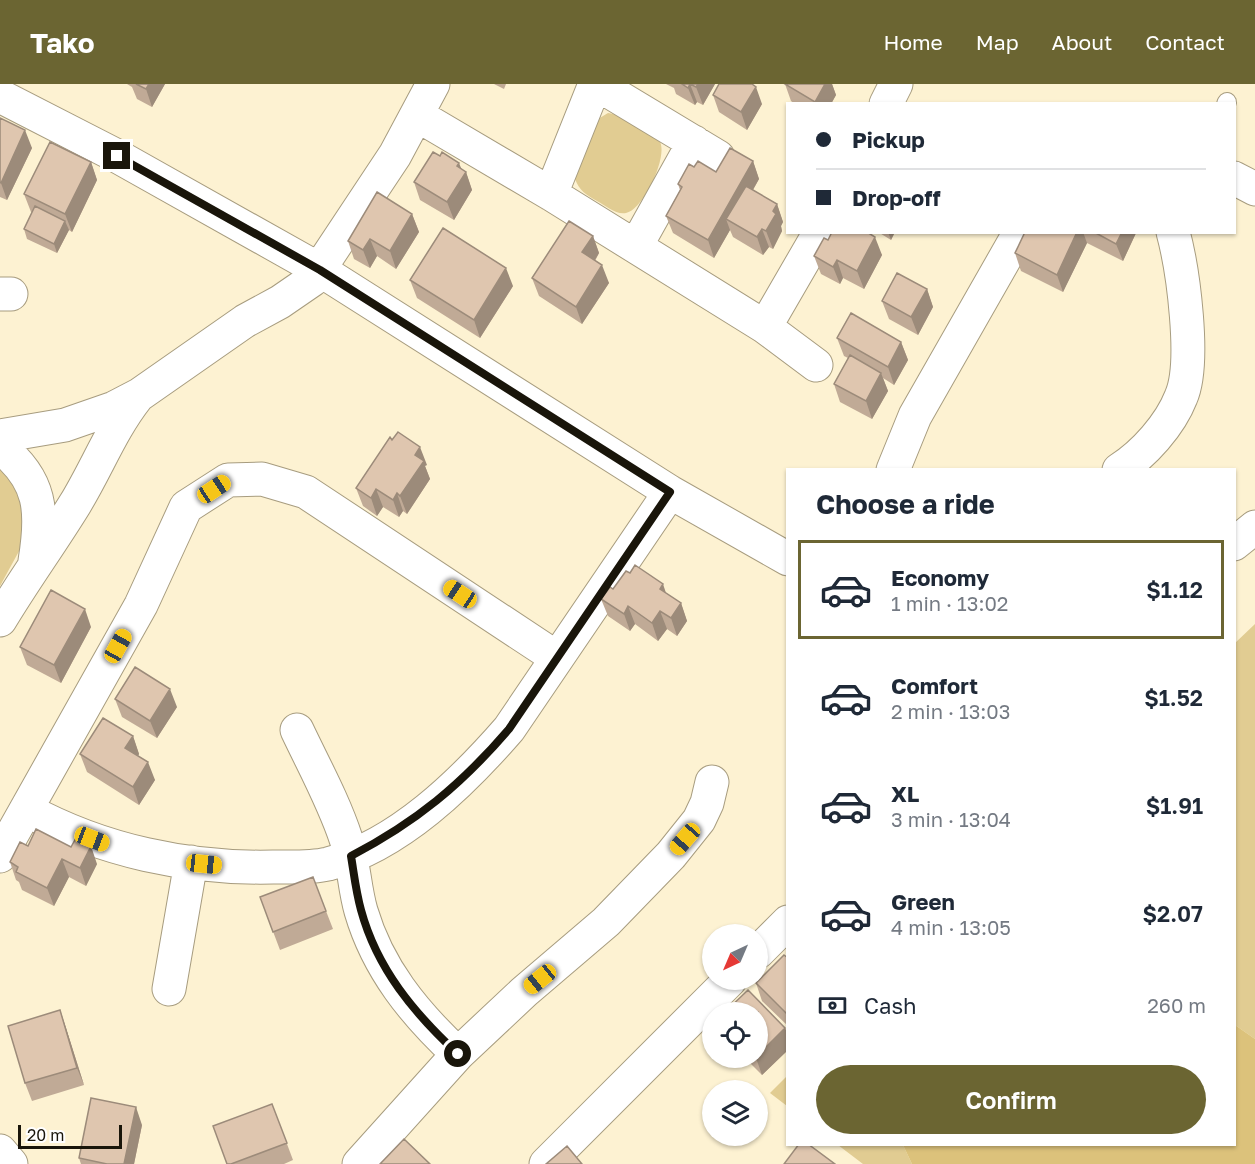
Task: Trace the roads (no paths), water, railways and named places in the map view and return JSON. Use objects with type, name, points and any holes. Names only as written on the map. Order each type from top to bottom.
[{"type":"street","points":[[0,436],[42,430],[103,414],[139,394],[245,321],[297,292],[320,270],[374,188],[417,115],[432,84]]},
{"type":"street","points":[[551,194],[596,84],[706,150],[636,246]]},
{"type":"street","points":[[0,96],[117,156],[320,270],[670,492],[786,558]]},
{"type":"street","points":[[417,115],[636,246],[765,327],[816,365]]},
{"type":"street","points":[[1236,179],[1255,189]]},
{"type":"street","points":[[765,327],[819,234]]},
{"type":"street","points":[[895,468],[915,416],[1019,234]]},
{"type":"street","points":[[1121,468],[1146,448],[1176,407],[1185,386],[1186,327],[1173,234]]},
{"type":"street","points":[[0,620],[34,563],[74,505],[107,443],[139,394]]},
{"type":"street","points":[[0,447],[25,471],[35,488],[40,528],[34,563]]},
{"type":"street","points":[[0,856],[141,605],[186,507],[228,480],[262,478],[306,492],[557,658]]},
{"type":"street","points":[[27,810],[109,845],[191,862],[252,868],[302,867],[327,864],[351,856],[390,835],[457,785],[509,729],[670,492]]},
{"type":"street","points":[[1236,542],[1255,527]]},
{"type":"street","points":[[297,730],[341,825],[351,856],[361,912],[382,961],[411,1006],[458,1054]]},
{"type":"street","points":[[359,1164],[458,1054],[515,999],[606,922],[671,855],[699,820],[707,803],[712,782]]},
{"type":"street","points":[[170,989],[191,862]]},
{"type":"street","points":[[768,942],[786,924]]},
{"type":"street","points":[[546,1164],[720,990]]},
{"type":"street","points":[[0,1151],[11,1164]]}]
